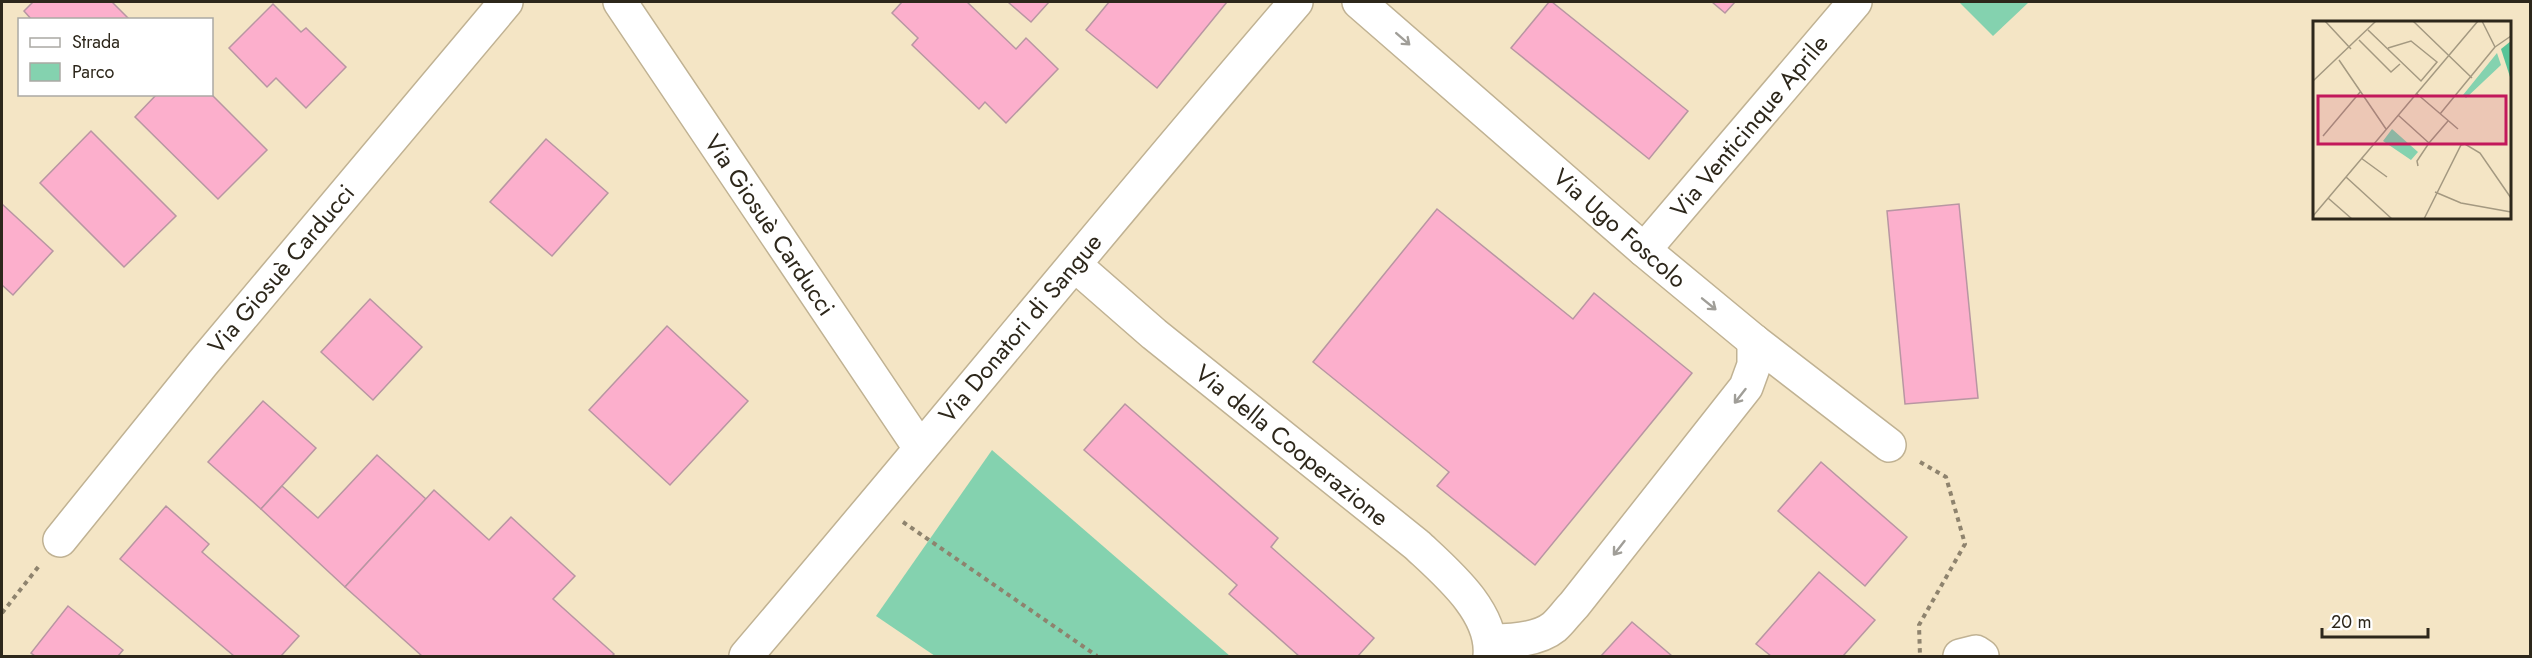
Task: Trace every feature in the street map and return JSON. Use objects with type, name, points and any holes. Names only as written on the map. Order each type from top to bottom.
[{"type":"street","name":"Via Giosuè Carducci","points":[[60,540],[194,373],[506,2]]},
{"type":"street","name":"Via Giosuè Carducci","points":[[620,2],[920,448]]},
{"type":"street","name":"Via Donatori di Sangue","points":[[746,657],[1075,265],[1151,169],[1296,2]]},
{"type":"street","name":"Via Ugo Foscolo","points":[[1359,2],[1644,250],[1754,341],[1889,445]]},
{"type":"street","name":"Via Venticinque Aprile","points":[[1644,250],[1855,2]]},
{"type":"street","name":"Via della Cooperazione","points":[[1075,265],[1154,334],[1417,545],[1453,579],[1476,610],[1491,649],[1553,628],[1574,605],[1746,387],[1754,365],[1754,341]]},
{"type":"street","points":[[1960,657],[1976,652],[1983,657]]},
{"type":"path","points":[[1920,657],[1919,625],[1965,544],[1946,477]]},
{"type":"path","points":[[876,504],[1097,657]]},
{"type":"path","points":[[2,613],[60,540]]},
{"type":"green space","points":[[1959,2],[2029,2],[1993,36]]},
{"type":"green space","points":[[992,450],[1230,656],[935,656],[876,616]]},
{"type":"building","points":[[33,2],[112,2],[128,18],[30,18],[24,11]]},
{"type":"building","points":[[902,2],[967,2],[1016,49],[1026,38],[1058,69],[1006,123],[985,102],[979,109],[912,45],[918,38],[892,13]]},
{"type":"building","points":[[1008,2],[1049,2],[1031,22]]},
{"type":"building","points":[[1109,2],[1227,2],[1157,88],[1086,30]]},
{"type":"building","points":[[1549,2],[1552,2],[1688,111],[1649,159],[1511,48]]},
{"type":"building","points":[[1712,2],[1735,2],[1725,13]]},
{"type":"building","points":[[273,4],[301,32],[306,28],[346,67],[306,108],[276,78],[267,87],[229,48]]},
{"type":"building","points":[[155,96],[213,96],[267,150],[218,199],[135,117]]},
{"type":"building","points":[[91,131],[176,216],[124,267],[40,183]]},
{"type":"building","points":[[546,139],[608,193],[552,256],[490,202]]},
{"type":"building","points":[[2,204],[53,251],[13,295],[2,285]]},
{"type":"building","points":[[1959,204],[1978,398],[1905,404],[1887,211]]},
{"type":"building","points":[[1437,209],[1573,319],[1594,293],[1692,373],[1535,565],[1437,486],[1449,472],[1313,362]]},
{"type":"building","points":[[370,299],[422,347],[373,400],[321,352]]},
{"type":"building","points":[[667,326],[748,401],[670,485],[589,410]]},
{"type":"building","points":[[263,401],[316,448],[261,509],[208,462]]},
{"type":"building","points":[[1125,404],[1278,538],[1271,547],[1374,638],[1358,656],[1299,656],[1229,594],[1237,585],[1084,450]]},
{"type":"building","points":[[377,455],[426,499],[345,587],[261,509],[282,486],[318,518]]},
{"type":"building","points":[[1821,462],[1907,537],[1865,586],[1778,511]]},
{"type":"building","points":[[434,490],[489,540],[511,517],[575,576],[553,599],[614,654],[612,656],[422,656],[345,587]]},
{"type":"building","points":[[166,506],[209,544],[202,552],[299,636],[281,656],[234,656],[120,559]]},
{"type":"building","points":[[1819,572],[1875,620],[1843,656],[1771,656],[1756,644]]},
{"type":"building","points":[[68,606],[123,650],[118,656],[35,656],[31,653]]},
{"type":"building","points":[[1632,622],[1672,656],[1601,656]]}]
